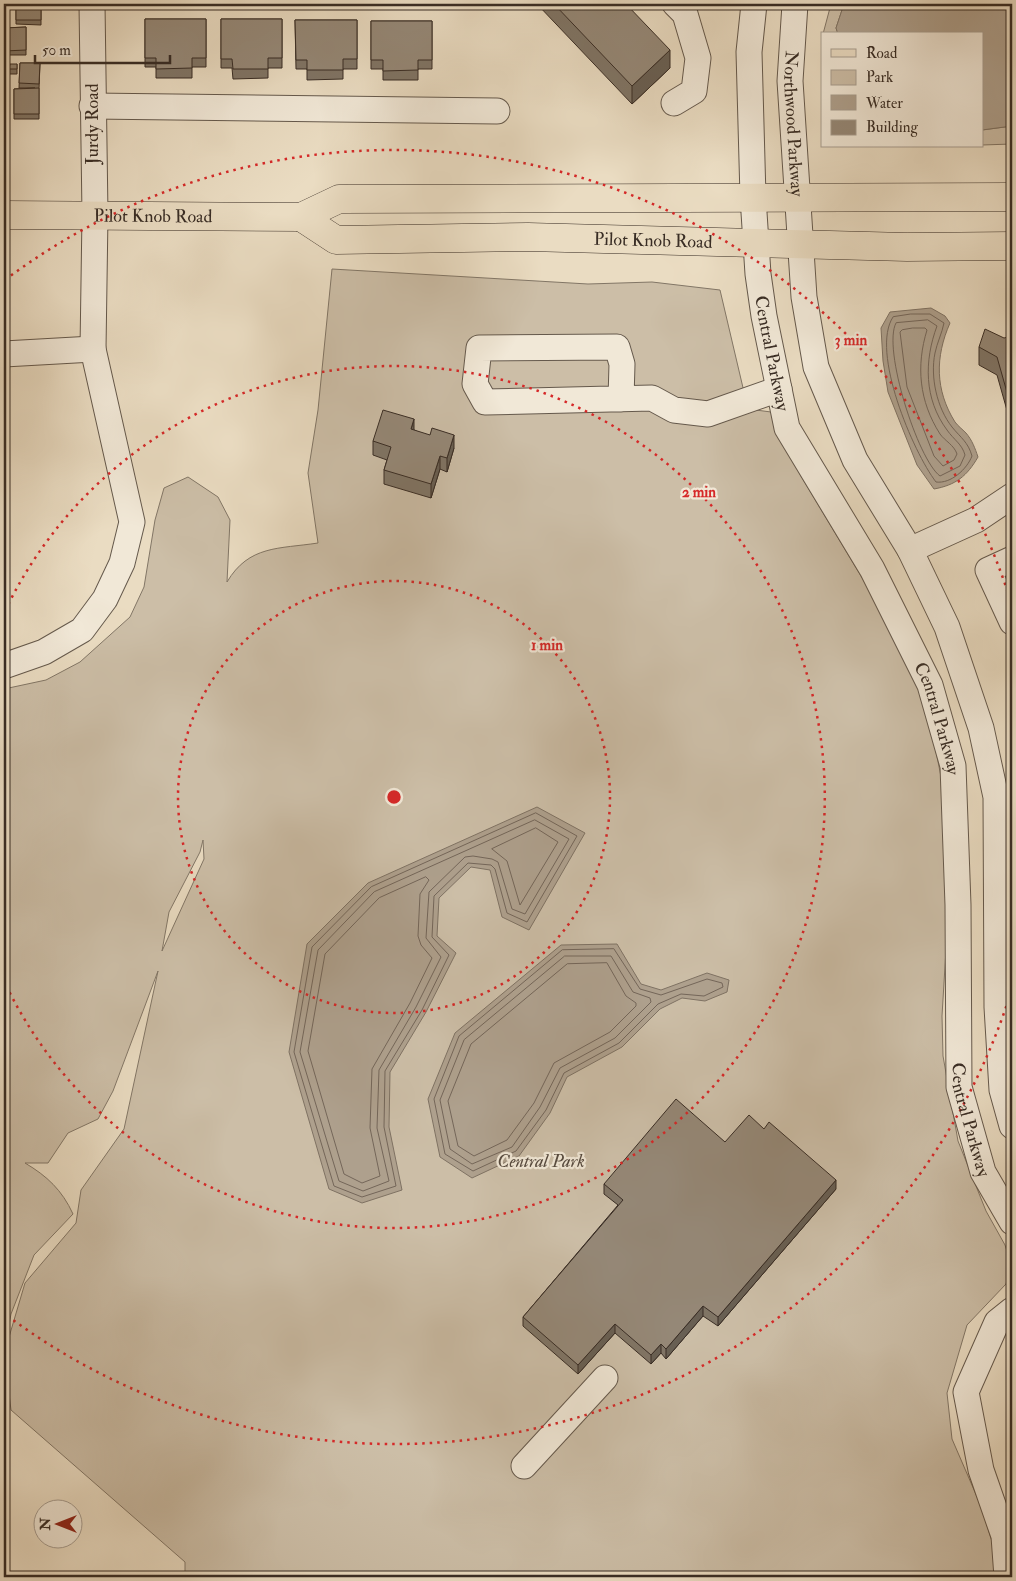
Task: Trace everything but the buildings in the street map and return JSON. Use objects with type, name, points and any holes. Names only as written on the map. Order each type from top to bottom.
[{"type":"main road","name":"Pilot Knob Road","points":[[4,215],[300,217],[338,199],[1012,197]]},
{"type":"main road","name":"Pilot Knob Road","points":[[300,217],[336,240],[528,237],[907,247],[1012,246]]},
{"type":"street","name":"Jurdy Road","points":[[4,666],[44,652],[82,630],[105,599],[122,563],[132,522],[93,349],[95,215],[92,4]]},
{"type":"street","points":[[674,103],[694,91],[698,58],[686,14],[675,4]]},
{"type":"street","points":[[754,4],[749,52],[752,197],[756,242]]},
{"type":"street","name":"Northwood Parkway","points":[[795,4],[790,81],[801,243]]},
{"type":"street","points":[[92,106],[498,111]]},
{"type":"street","name":"Central Parkway","points":[[756,242],[764,316],[787,428],[872,569],[930,685],[953,766],[958,905],[959,1087],[983,1172],[1012,1222]]},
{"type":"street","name":"Central Parkway","points":[[801,243],[804,298],[816,367],[855,460],[910,550],[946,627],[981,728],[1004,807],[997,1014],[1002,1090],[1012,1126]]},
{"type":"street","points":[[621,399],[622,364],[617,347],[479,348],[475,384],[485,402],[621,399],[652,398],[674,410],[708,414],[779,389]]},
{"type":"street","points":[[4,355],[93,349]]},
{"type":"street","points":[[910,550],[976,520],[1012,496]]},
{"type":"street","points":[[1012,559],[988,570],[1012,622]]},
{"type":"street","points":[[955,810],[1004,807]]},
{"type":"street","points":[[1007,1577],[1004,1536],[981,1470],[966,1392],[996,1322],[1012,1310]]},
{"type":"street","points":[[524,1466],[605,1378]]},
{"type":"green space","points":[[831,4],[844,4],[836,28],[837,32],[824,32]]},
{"type":"green space","points":[[1012,126],[1012,144],[984,145],[984,130]]},
{"type":"green space","name":"Central Park","points":[[332,269],[588,284],[652,282],[720,290],[748,409],[771,412],[801,476],[903,646],[930,721],[946,802],[948,916],[942,1016],[943,1056],[958,1141],[986,1211],[1005,1245],[1011,1265],[1006,1284],[967,1325],[947,1393],[952,1439],[981,1506],[994,1548],[994,1577],[185,1577],[185,1562],[11,1410],[4,1354],[25,1283],[76,1223],[81,1190],[124,1129],[158,971],[113,1091],[98,1119],[68,1133],[48,1163],[25,1163],[53,1184],[69,1205],[73,1214],[34,1255],[11,1314],[4,1352],[4,689],[46,680],[80,662],[130,617],[144,587],[155,520],[164,488],[188,477],[218,497],[230,520],[227,582],[245,561],[255,555],[278,548],[318,543],[308,473],[318,410]],"holes":[[[203,840],[204,859],[162,951],[169,912],[200,852]]]},
{"type":"water","points":[[844,4],[1012,4],[1012,126],[984,130],[984,32],[837,32],[836,28]]},
{"type":"water","points":[[931,308],[945,316],[950,323],[942,348],[939,373],[944,398],[955,422],[970,438],[978,457],[960,479],[949,485],[934,489],[917,465],[888,392],[883,361],[881,328],[890,312]]},
{"type":"water","points":[[537,807],[585,833],[529,930],[502,917],[490,870],[471,867],[439,898],[437,936],[456,953],[426,1012],[390,1072],[389,1127],[402,1190],[362,1203],[329,1189],[289,1052],[307,944],[368,883]]},
{"type":"water","points":[[617,944],[641,984],[661,990],[707,973],[729,980],[727,992],[705,1001],[682,998],[660,1009],[622,1047],[567,1077],[550,1113],[519,1156],[472,1178],[440,1157],[428,1099],[455,1033],[561,945]]}]
